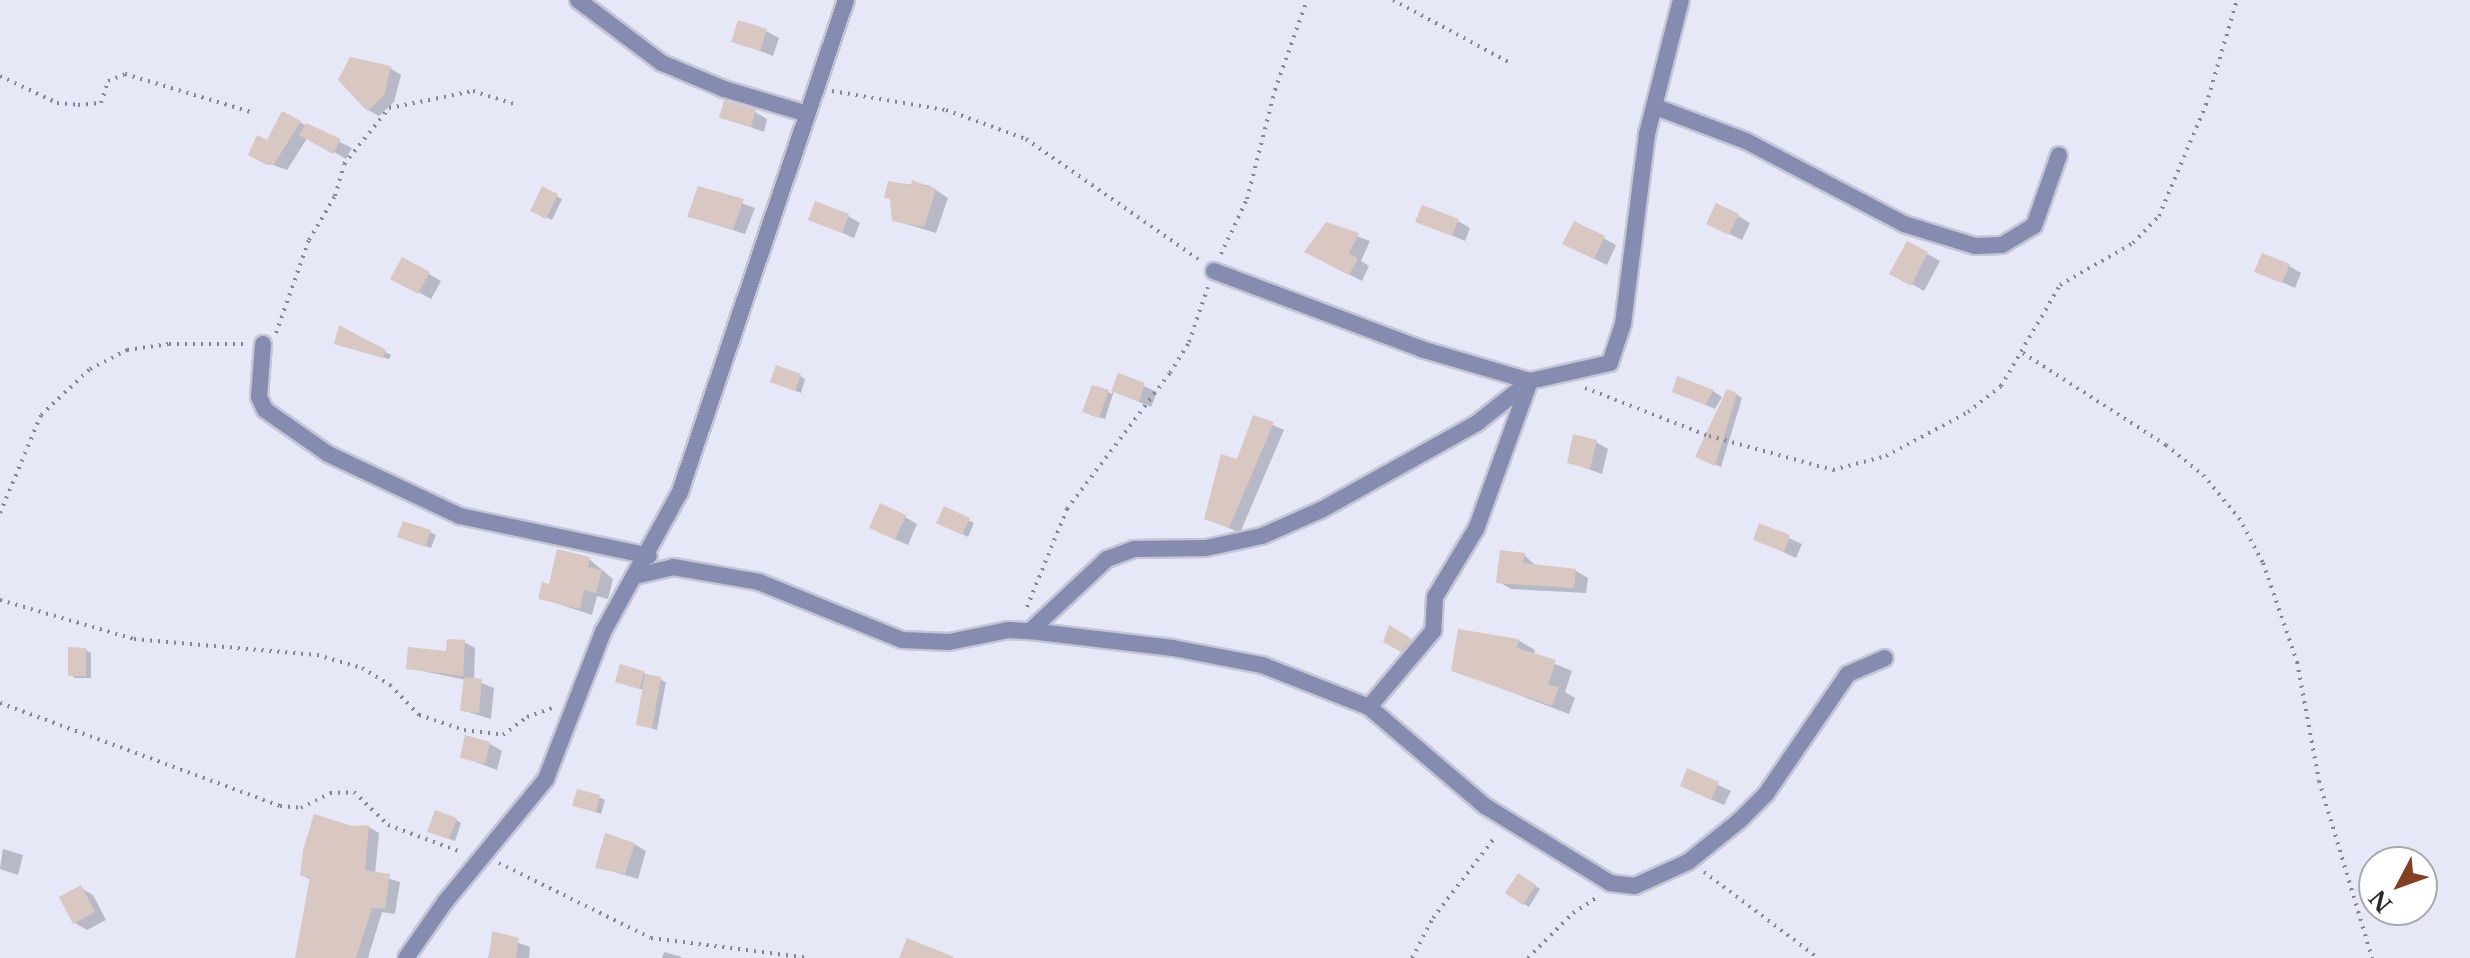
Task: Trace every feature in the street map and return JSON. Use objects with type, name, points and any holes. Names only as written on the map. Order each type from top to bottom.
[{"type":"street","points":[[578,0],[662,63],[724,89],[804,113]]},
{"type":"street","points":[[406,958],[480,857],[546,779],[576,696],[680,492],[715,394],[804,113],[846,0]]},
{"type":"street","points":[[1030,631],[1107,559],[1134,549],[1234,543],[1294,523],[1477,423],[1530,381],[1610,363],[1619,348],[1639,178],[1681,0]]},
{"type":"street","points":[[1656,107],[1746,141],[1904,224],[1975,246],[2010,242],[2034,226],[2059,155]]},
{"type":"street","points":[[1214,271],[1421,349],[1530,381]]},
{"type":"street","points":[[263,344],[259,397],[265,410],[328,454],[460,516],[649,556]]},
{"type":"street","points":[[1369,707],[1433,631],[1435,597],[1476,529],[1530,381]]},
{"type":"street","points":[[635,576],[673,567],[759,582],[902,640],[949,642],[1008,630],[1030,631],[1213,654],[1308,680],[1369,707],[1503,818],[1610,883],[1635,886],[1688,862],[1766,794],[1848,674],[1885,658]]},
{"type":"path","points":[[814,87],[946,110],[992,124],[1059,160],[1179,250],[1210,260],[1219,257],[1233,235],[1247,199],[1275,90],[1307,0]]},
{"type":"path","points":[[1393,0],[1508,62]]},
{"type":"path","points":[[1547,375],[1709,436],[1833,470],[1886,456],[1968,412],[2001,386],[2023,353],[2035,320],[2060,285],[2133,243],[2159,216],[2201,118],[2237,0]]},
{"type":"path","points":[[0,76],[57,103],[78,105],[101,103],[108,81],[125,74],[254,113]]},
{"type":"path","points":[[0,513],[41,415],[90,369],[141,348],[263,344],[285,317],[309,240],[332,204],[344,164],[389,108],[473,91],[514,104]]},
{"type":"path","points":[[1008,630],[1027,608],[1067,509],[1189,342],[1214,271]]},
{"type":"path","points":[[2023,353],[2166,445],[2203,475],[2239,518],[2263,563],[2297,662],[2319,781],[2372,958]]},
{"type":"path","points":[[0,600],[134,639],[317,655],[381,679],[419,715],[486,734],[511,733],[527,717],[576,696]]},
{"type":"path","points":[[0,703],[280,806],[301,808],[330,793],[354,792],[388,825],[480,857],[651,938],[810,958]]},
{"type":"path","points":[[1412,958],[1450,895],[1483,859],[1503,818]]},
{"type":"path","points":[[1688,862],[1750,902],[1818,958]]},
{"type":"path","points":[[1528,958],[1592,899],[1635,886]]},
{"type":"building","points":[[738,20],[767,29],[760,51],[731,42]]},
{"type":"building","points":[[350,57],[391,66],[384,96],[367,111],[338,80]]},
{"type":"building","points":[[724,100],[756,110],[751,127],[719,118]]},
{"type":"building","points":[[282,111],[301,121],[274,164],[267,165],[248,155],[257,135],[267,140]]},
{"type":"building","points":[[306,123],[341,139],[333,154],[299,135]]},
{"type":"building","points":[[912,180],[936,189],[924,227],[892,221],[890,199],[884,198],[888,181],[911,185]]},
{"type":"building","points":[[542,186],[558,194],[546,219],[530,211]]},
{"type":"building","points":[[698,186],[744,199],[733,229],[687,217]]},
{"type":"building","points":[[815,201],[849,214],[842,233],[808,220]]},
{"type":"building","points":[[1716,203],[1739,214],[1729,235],[1706,224]]},
{"type":"building","points":[[1422,205],[1459,219],[1452,236],[1415,222]]},
{"type":"building","points":[[1574,221],[1605,236],[1594,259],[1562,244]]},
{"type":"building","points":[[1326,222],[1359,233],[1349,253],[1358,258],[1349,275],[1304,252]]},
{"type":"building","points":[[1907,241],[1928,252],[1911,286],[1889,274]]},
{"type":"building","points":[[2262,253],[2290,264],[2282,283],[2254,272]]},
{"type":"building","points":[[402,257],[430,272],[418,294],[390,279]]},
{"type":"building","points":[[339,325],[386,350],[383,358],[334,344]]},
{"type":"building","points":[[776,365],[801,374],[795,391],[770,382]]},
{"type":"building","points":[[1118,373],[1145,383],[1139,402],[1111,391]]},
{"type":"building","points":[[1677,376],[1714,390],[1705,405],[1672,392]]},
{"type":"building","points":[[1092,385],[1109,390],[1099,418],[1082,412]]},
{"type":"building","points":[[1727,389],[1737,393],[1715,466],[1695,457]]},
{"type":"building","points":[[1253,415],[1274,422],[1229,528],[1204,519],[1221,454],[1237,459]]},
{"type":"building","points":[[1573,434],[1597,440],[1590,469],[1567,463]]},
{"type":"building","points":[[880,503],[906,515],[895,540],[869,528]]},
{"type":"building","points":[[944,506],[970,518],[962,535],[936,523]]},
{"type":"building","points":[[403,521],[431,530],[425,547],[397,537]]},
{"type":"building","points":[[1759,523],[1790,535],[1784,552],[1753,540]]},
{"type":"building","points":[[557,549],[590,557],[588,567],[602,570],[596,593],[584,590],[580,609],[538,599],[542,582],[549,584]]},
{"type":"building","points":[[1500,550],[1525,553],[1523,563],[1576,569],[1574,588],[1496,583]]},
{"type":"building","points":[[1389,625],[1412,639],[1401,652],[1383,642]]},
{"type":"building","points":[[1458,629],[1519,639],[1517,648],[1556,660],[1548,685],[1559,687],[1552,706],[1451,671]]},
{"type":"building","points":[[447,639],[465,640],[463,676],[406,669],[408,647],[446,651]]},
{"type":"building","points":[[68,647],[86,648],[86,676],[68,676]]},
{"type":"building","points":[[620,664],[644,671],[640,689],[615,682]]},
{"type":"building","points":[[645,674],[661,677],[652,728],[636,725]]},
{"type":"building","points":[[464,677],[482,679],[479,713],[460,711]]},
{"type":"building","points":[[465,735],[490,742],[485,764],[460,758]]},
{"type":"building","points":[[1687,768],[1719,782],[1711,800],[1680,786]]},
{"type":"building","points":[[577,789],[600,795],[596,812],[572,806]]},
{"type":"building","points":[[435,810],[457,818],[449,839],[427,832]]},
{"type":"building","points":[[314,814],[352,826],[369,825],[365,870],[390,874],[385,909],[372,908],[356,958],[295,958],[310,877],[300,876],[303,850]]},
{"type":"building","points":[[605,833],[635,843],[625,874],[595,868]]},
{"type":"building","points":[[1518,873],[1536,885],[1523,905],[1505,893]]},
{"type":"building","points":[[81,885],[95,912],[73,924],[59,897]]},
{"type":"building","points":[[492,931],[519,938],[516,958],[489,958]]},
{"type":"building","points":[[907,938],[954,957],[954,958],[899,958]]}]
